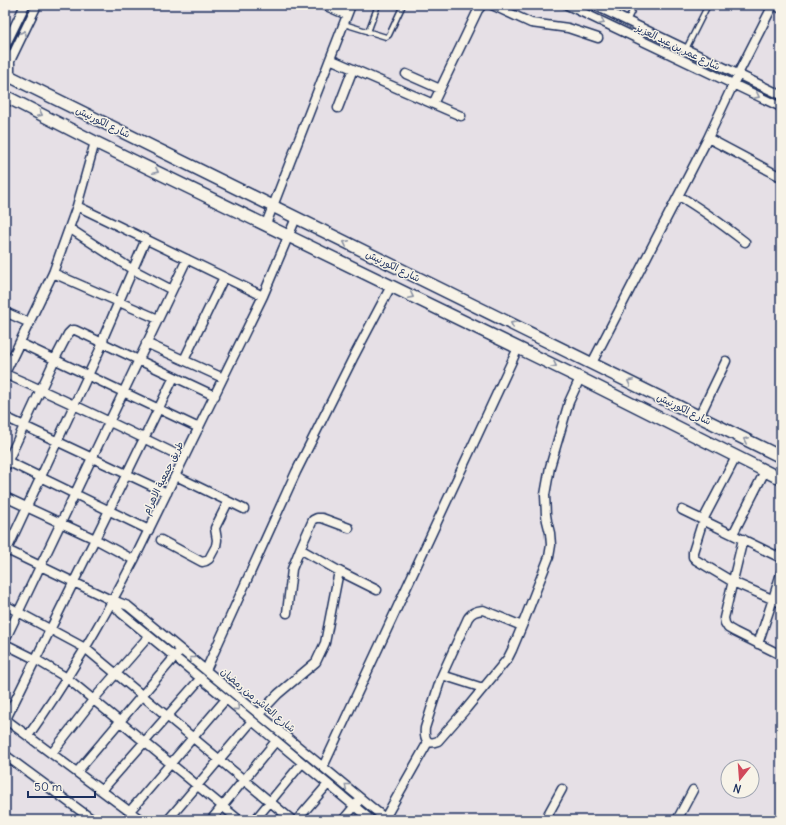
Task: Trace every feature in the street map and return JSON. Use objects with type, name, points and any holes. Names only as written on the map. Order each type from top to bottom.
[{"type":"main road","name":"شارع الكورنيش","points":[[6,77],[273,206],[781,457]]},
{"type":"main road","name":"شارع الكورنيش","points":[[5,96],[95,142],[580,378],[781,479]]},
{"type":"main road","points":[[580,378],[592,363]]},
{"type":"main road","points":[[603,390],[612,373]]},
{"type":"street","points":[[5,46],[25,5]]},
{"type":"street","points":[[6,77],[10,71],[10,61],[37,5]]},
{"type":"street","points":[[324,5],[347,15]]},
{"type":"street","points":[[266,224],[351,5]]},
{"type":"street","points":[[433,104],[478,10],[482,5]]},
{"type":"street","points":[[492,5],[531,23],[568,28],[598,38]]},
{"type":"street","name":"شارع عمر بن عبد العزيز","points":[[567,5],[781,108]]},
{"type":"street","name":"شارع عمر بن عبد العزيز","points":[[594,5],[781,95]]},
{"type":"street","points":[[592,363],[679,196],[772,6]]},
{"type":"street","points":[[330,59],[461,116]]},
{"type":"street","points":[[338,108],[353,69]]},
{"type":"street","points":[[406,74],[440,88]]},
{"type":"street","points":[[708,138],[780,175]]},
{"type":"street","points":[[95,142],[77,206],[53,273],[5,373],[109,421],[184,458]]},
{"type":"street","points":[[679,196],[723,224],[744,242]]},
{"type":"street","points":[[77,206],[263,296]]},
{"type":"street","name":"طريق جمعية الاهرام","points":[[28,736],[51,704],[113,601],[176,476],[263,296],[296,218]]},
{"type":"street","points":[[69,228],[133,270],[172,290]]},
{"type":"street","points":[[6,551],[89,375],[103,343],[104,336],[146,239]]},
{"type":"street","points":[[5,640],[187,259]]},
{"type":"street","points":[[53,273],[158,320]]},
{"type":"street","points":[[184,360],[224,277]]},
{"type":"street","points":[[206,670],[296,472],[391,286]]},
{"type":"street","points":[[5,312],[30,323]]},
{"type":"street","points":[[149,530],[41,478],[6,463],[55,359],[69,332],[75,330],[215,396]]},
{"type":"street","points":[[20,343],[199,428]]},
{"type":"street","points":[[146,343],[223,378]]},
{"type":"street","points":[[323,767],[518,348]]},
{"type":"street","points":[[699,417],[726,361]]},
{"type":"street","points":[[141,820],[5,719],[174,377]]},
{"type":"street","points":[[428,742],[434,743],[438,741],[508,658],[512,650],[549,557],[551,545],[546,515],[545,495],[550,467],[569,402],[580,378]]},
{"type":"street","points":[[5,417],[167,493]]},
{"type":"street","points":[[736,456],[703,520],[693,552],[693,557],[733,582],[777,601]]},
{"type":"street","points":[[733,534],[765,471]]},
{"type":"street","points":[[176,476],[244,509]]},
{"type":"street","points":[[5,497],[95,539],[134,560]]},
{"type":"street","points":[[161,540],[202,562],[206,561],[209,559],[217,543],[215,528],[228,502]]},
{"type":"street","points":[[682,510],[781,558]]},
{"type":"street","points":[[287,613],[292,569],[313,520],[322,518],[349,528]]},
{"type":"street","points":[[743,539],[724,618],[725,623],[728,628],[781,655]]},
{"type":"street","points":[[300,549],[377,590]]},
{"type":"street","name":"شارع العاشر من رمضان","points":[[6,551],[113,601],[128,606],[386,819]]},
{"type":"street","points":[[259,714],[278,694],[316,662],[321,654],[325,643],[339,571]]},
{"type":"street","points":[[758,644],[777,601],[781,573]]},
{"type":"street","name":"شارع العاشر من رمضان","points":[[113,601],[114,606],[121,614],[201,678],[371,820]]},
{"type":"street","points":[[5,605],[51,628],[85,648],[292,820]]},
{"type":"street","points":[[428,742],[424,734],[425,728],[442,675],[471,614],[476,610],[483,610],[522,626]]},
{"type":"street","points":[[52,753],[93,700],[149,636]]},
{"type":"street","points":[[5,644],[35,659],[67,678],[239,820]]},
{"type":"street","points":[[77,772],[181,649]]},
{"type":"street","points":[[442,675],[483,688]]},
{"type":"street","points":[[102,790],[201,678]]},
{"type":"street","points":[[130,811],[226,699]]},
{"type":"street","points":[[168,820],[252,721]]},
{"type":"street","points":[[211,820],[276,741]]},
{"type":"street","points":[[386,819],[428,742]]},
{"type":"street","points":[[5,755],[93,820]]},
{"type":"street","points":[[255,820],[302,763]]},
{"type":"street","points":[[297,820],[328,784]]},
{"type":"street","points":[[545,820],[562,789]]},
{"type":"street","points":[[677,820],[693,790]]},
{"type":"street","points":[[343,820],[361,798]]},
{"type":"lane","points":[[368,32],[378,5]]},
{"type":"lane","points":[[344,24],[384,37],[388,36],[403,5]]},
{"type":"lane","points":[[627,21],[635,5]]},
{"type":"lane","points":[[686,49],[708,5]]},
{"type":"lane","points":[[772,6],[781,11]]}]
